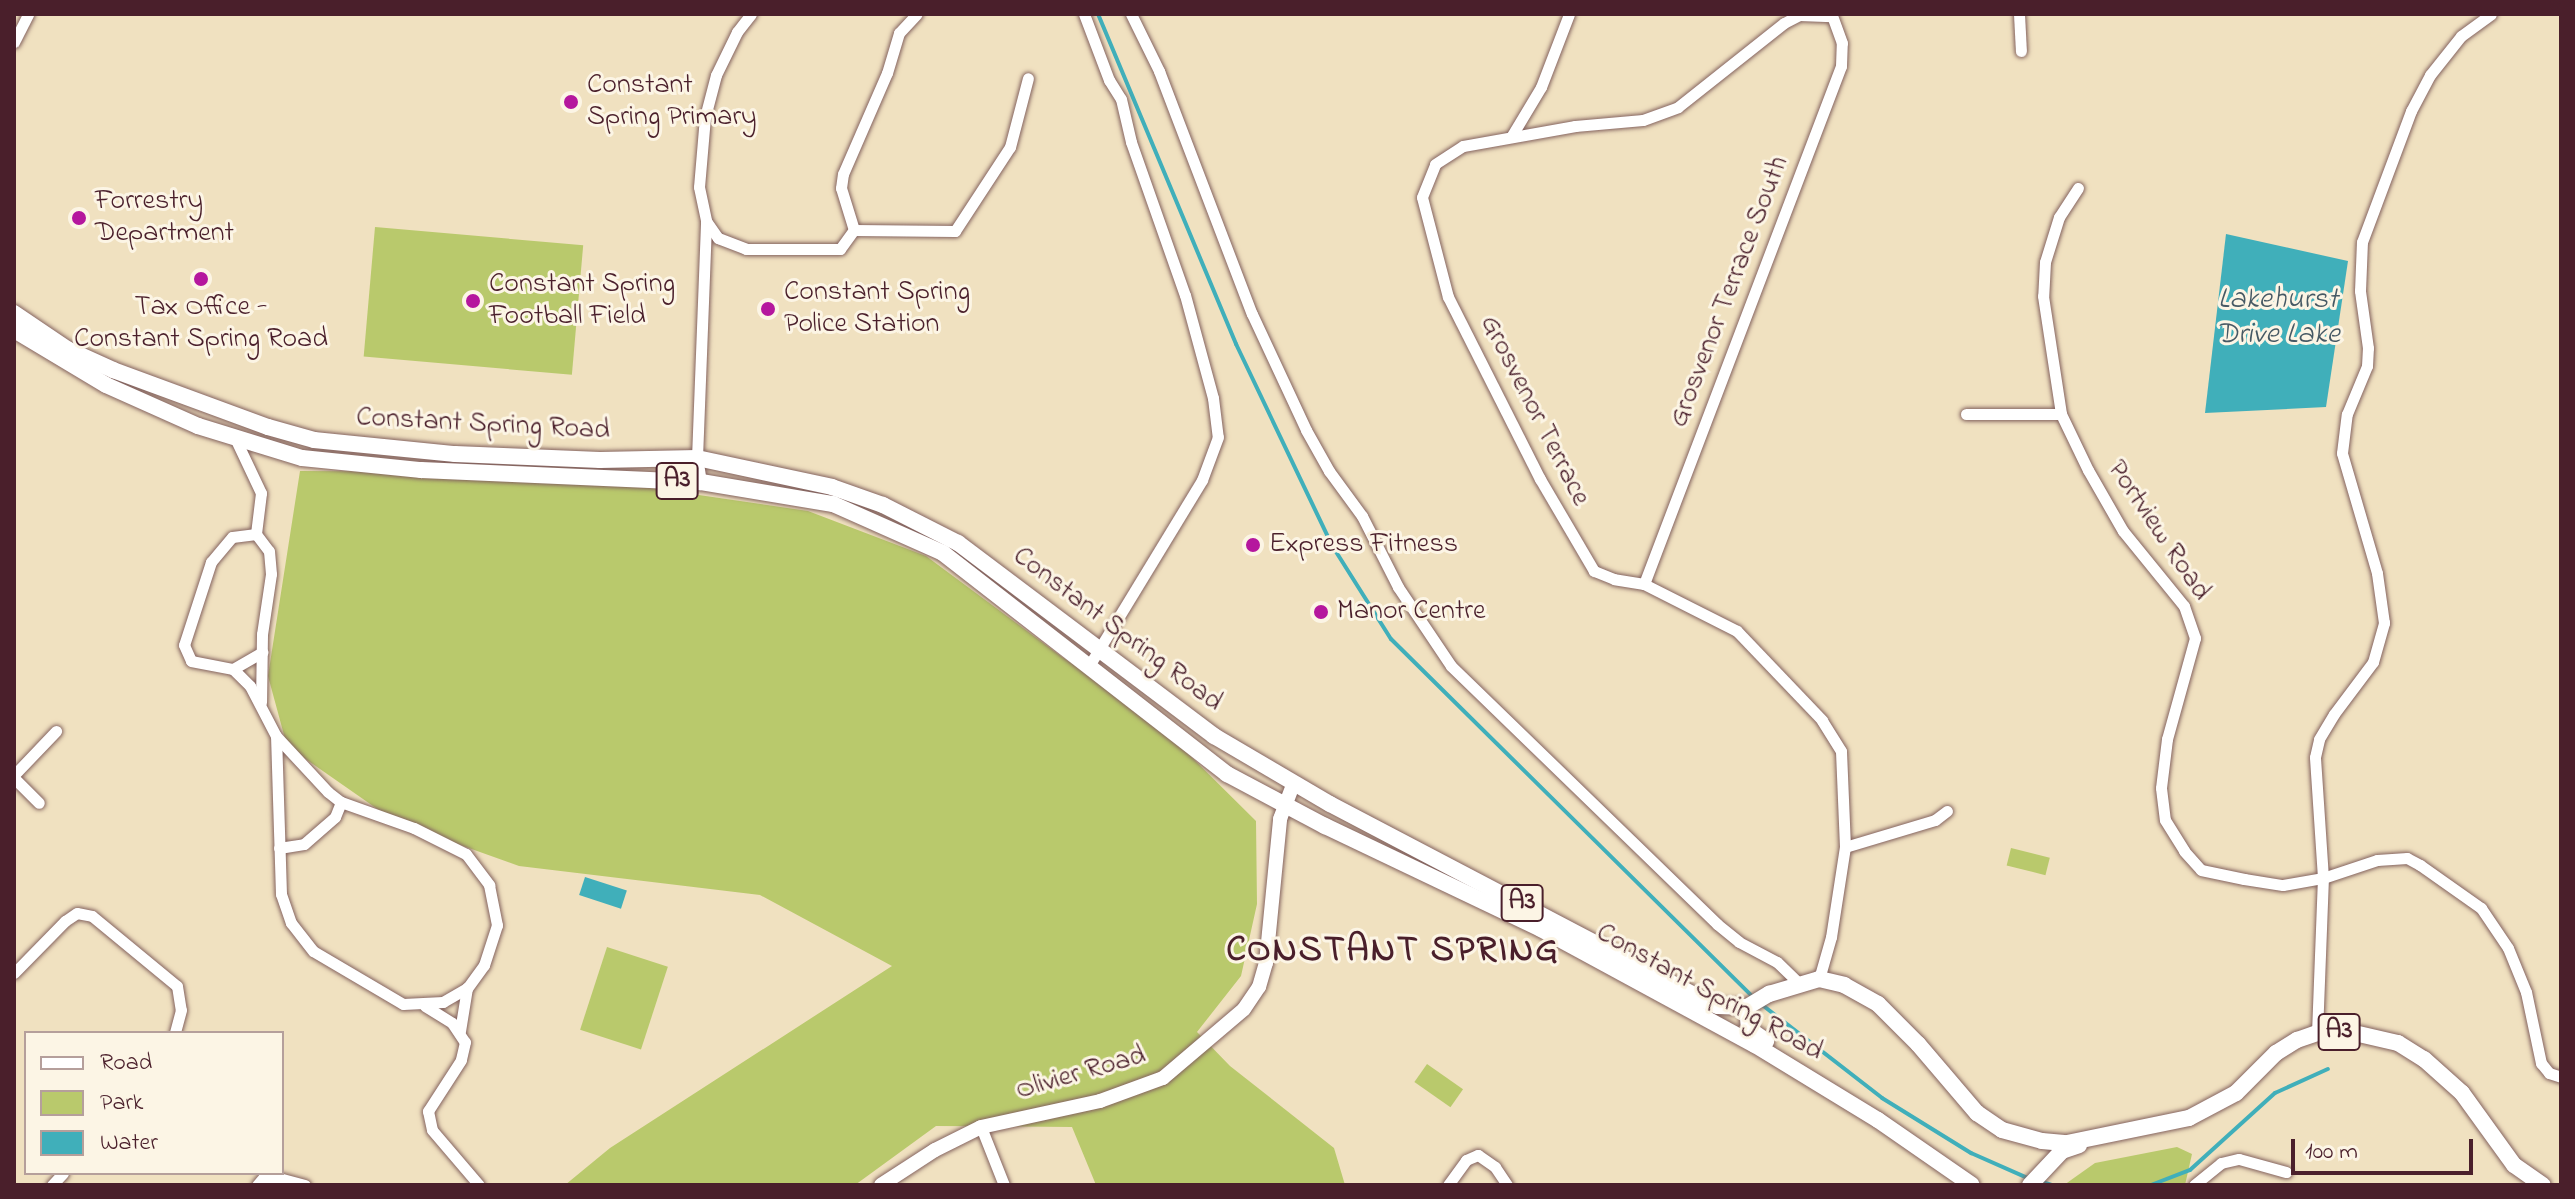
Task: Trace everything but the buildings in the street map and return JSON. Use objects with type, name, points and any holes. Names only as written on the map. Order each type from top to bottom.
[{"type":"main road","name":"Constant Spring Road","points":[[14,313],[67,349],[113,370],[268,427],[314,440],[455,454],[600,460],[697,458],[832,487],[883,505],[958,543],[1095,657],[1148,714],[1227,774],[1284,805],[1541,929],[1755,1045],[1878,1120],[1972,1185]]},
{"type":"main road","name":"Constant Spring Road","points":[[14,330],[106,385],[235,438],[302,458],[421,470],[701,482],[833,504],[943,553],[1214,736],[1294,783],[1703,1000],[1718,1006],[1749,1005],[1769,994],[1819,979]]},
{"type":"main road","name":"Olivier Road","points":[[881,1185],[935,1150],[981,1127],[1138,1090],[1179,1066],[1244,1009],[1259,987],[1266,963],[1280,819],[1294,783]]},
{"type":"main road","name":"A3","points":[[1819,979],[1844,985],[1878,1004],[1918,1044],[1977,1113],[2002,1130],[2055,1143],[2189,1118],[2236,1093],[2276,1053],[2297,1040],[2317,1033],[2373,1035],[2398,1043],[2424,1059],[2462,1093],[2514,1165],[2543,1185]]},
{"type":"main road","points":[[1749,1005],[1749,1029],[1878,1120]]},
{"type":"main road","points":[[2002,1130],[2046,1159],[2039,1174]]},
{"type":"main road","name":"A3","points":[[2039,1174],[2062,1151],[2103,1136]]},
{"type":"street","points":[[14,42],[28,14]]},
{"type":"street","points":[[701,482],[697,458],[706,221],[699,187],[705,117],[716,75],[737,32],[751,14]]},
{"type":"street","points":[[854,230],[841,188],[845,165],[887,73],[899,33],[917,14]]},
{"type":"street","points":[[1084,14],[1109,80],[1121,99],[1131,142],[1185,295],[1213,398],[1218,437],[1202,480],[1095,657]]},
{"type":"street","points":[[1131,14],[1159,71],[1252,314],[1300,417],[1329,471],[1362,516],[1398,587],[1451,666],[1717,924],[1739,942],[1777,962],[1799,983]]},
{"type":"street","points":[[1511,137],[1541,87],[1569,14]]},
{"type":"street","points":[[2019,14],[2021,51]]},
{"type":"street","points":[[2317,1033],[2323,878],[2316,767],[2319,739],[2373,662],[2384,623],[2377,573],[2342,453],[2347,414],[2367,366],[2368,348],[2360,291],[2362,242],[2411,111],[2430,75],[2461,36],[2491,14]]},
{"type":"street","name":"Grosvenor Terrace","points":[[1819,979],[1831,937],[1845,847],[1841,751],[1822,720],[1737,631],[1644,584],[1614,579],[1594,571],[1540,479],[1448,297],[1422,197],[1427,177],[1435,164],[1463,146],[1643,120],[1678,107],[1784,23],[1799,15],[1832,15]]},
{"type":"street","name":"Grosvenor Terrace South","points":[[1644,584],[1841,66],[1842,43],[1832,15]]},
{"type":"street","points":[[854,230],[955,231],[1010,147],[1028,78]]},
{"type":"street","name":"Portview Road","points":[[2078,188],[2059,217],[2045,262],[2043,296],[2061,414],[2123,531],[2184,606],[2195,638],[2167,739],[2161,788],[2165,820],[2184,851],[2201,870],[2283,885],[2323,878],[2377,860],[2407,858],[2481,908],[2508,948],[2526,992],[2541,1063],[2549,1073],[2561,1077]]},
{"type":"street","points":[[706,221],[718,238],[746,249],[840,249],[854,230]]},
{"type":"street","points":[[1966,414],[2061,414]]},
{"type":"street","points":[[235,438],[261,493],[256,534],[269,551],[271,574],[262,652],[261,703]]},
{"type":"street","points":[[256,534],[232,537],[211,562],[184,645],[191,661],[233,669],[261,703],[276,736],[341,802],[414,828],[466,854],[489,885],[497,925],[484,965],[467,988],[443,1002],[425,1006],[403,1004],[313,951],[291,923],[281,894],[276,736]]},
{"type":"street","points":[[233,669],[262,652]]},
{"type":"street","points":[[39,803],[14,776],[56,731]]},
{"type":"street","points":[[279,848],[304,844],[335,817],[341,802]]},
{"type":"street","points":[[1845,847],[1935,820],[1947,811]]},
{"type":"street","points":[[14,973],[65,921],[77,913],[92,916],[177,986],[181,1010],[176,1031]]},
{"type":"street","points":[[467,988],[460,1031],[465,1050],[428,1111],[432,1130],[479,1185]]},
{"type":"street","points":[[425,1006],[460,1031]]},
{"type":"street","points":[[981,1127],[1004,1185]]},
{"type":"street","points":[[1448,1185],[1466,1160],[1478,1155],[1495,1167],[1507,1185]]},
{"type":"street","points":[[2194,1185],[2221,1163],[2239,1159],[2286,1172]]},
{"type":"street","points":[[1947,1168],[1952,1185]]},
{"type":"street","points":[[257,1185],[264,1177],[275,1177],[305,1185]]},
{"type":"green space","name":"Constant Spring Football Field","points":[[375,227],[583,245],[572,375],[364,357]]},
{"type":"green space","points":[[300,471],[501,472],[582,478],[808,511],[926,556],[1062,657],[1148,714],[1256,821],[1257,904],[1241,976],[1197,1032],[1230,1066],[1334,1148],[1345,1185],[1096,1185],[1072,1127],[936,1126],[855,1185],[565,1185],[610,1148],[892,966],[760,895],[519,866],[396,822],[287,746],[268,676]]},
{"type":"green space","points":[[2011,848],[2050,858],[2045,875],[2007,865]]},
{"type":"green space","points":[[607,947],[668,967],[641,1050],[580,1030]]},
{"type":"green space","points":[[1427,1064],[1463,1089],[1450,1107],[1414,1082]]},
{"type":"green space","points":[[2177,1147],[2192,1154],[2185,1185],[2064,1185],[2095,1163]]},
{"type":"water","name":"Lakehurst Drive Lake","points":[[2226,234],[2348,261],[2326,407],[2205,413]]},
{"type":"water","points":[[585,877],[627,891],[621,909],[579,895]]},
{"type":"waterway","points":[[1098,14],[1236,344],[1333,547],[1391,639],[1754,998]]},
{"type":"waterway","points":[[1761,1004],[1882,1098],[1971,1153],[2030,1179]]},
{"type":"waterway","points":[[2151,1185],[2190,1170],[2275,1093],[2328,1069]]},
{"type":"waterway","points":[[2039,1181],[2052,1185]]},
{"type":"place","name":"Constant Spring Primary","points":[[571,102]]},
{"type":"place","name":"Forrestry Department","points":[[79,218]]},
{"type":"place","name":"Tax Office - Constant Spring Road","points":[[201,279]]},
{"type":"place","name":"Constant Spring Football Field","points":[[473,301]]},
{"type":"place","name":"Constant Spring Police Station","points":[[768,309]]},
{"type":"place","name":"Express Fitness","points":[[1253,545]]},
{"type":"place","name":"Manor Centre","points":[[1321,612]]},
{"type":"district","name":"CONSTANT SPRING","points":[[1393,952]]}]
